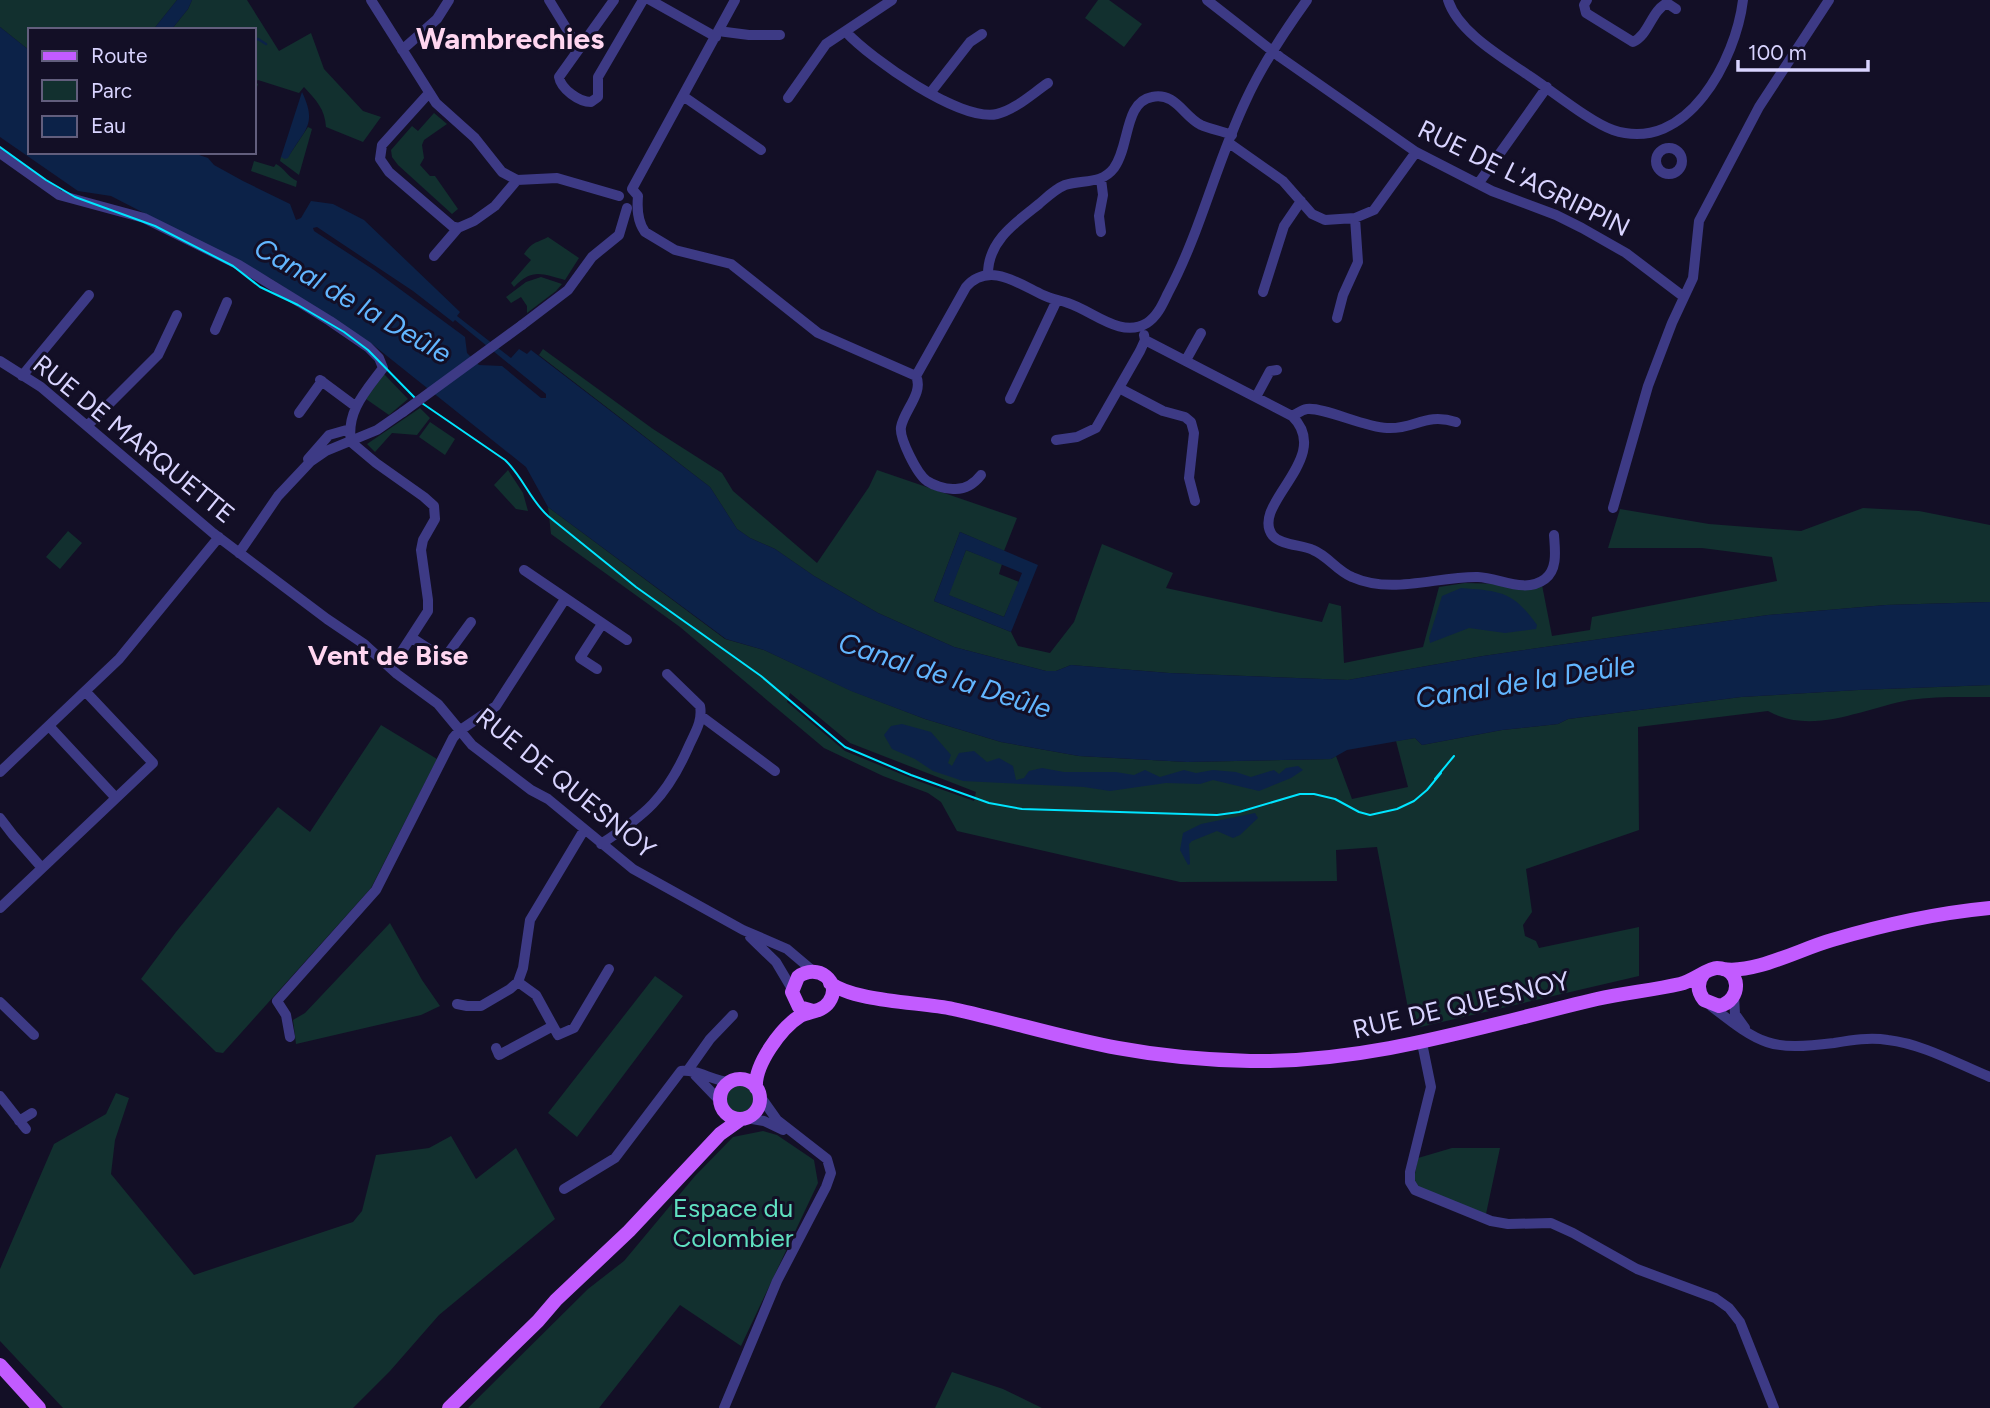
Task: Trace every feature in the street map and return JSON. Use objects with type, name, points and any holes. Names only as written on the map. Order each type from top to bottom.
[{"type":"main road","points":[[1774,960],[1747,978],[1724,1005],[1706,1002],[1699,993],[1698,985],[1704,973],[1714,968],[1738,969],[1774,960],[1814,945],[1894,925],[1948,913],[1990,908]]},
{"type":"main road","points":[[1722,968],[1734,978],[1735,994]]},
{"type":"main road","points":[[449,1408],[538,1321],[564,1302],[613,1254],[629,1231],[724,1129],[757,1110],[757,1071],[772,1046],[794,1021],[820,1008],[832,994],[831,982],[825,975],[813,971],[799,976],[783,1020],[747,1069],[722,1092],[713,1128],[673,1183]]},
{"type":"main road","name":"RUE DE QUESNOY","points":[[831,982],[840,989],[859,994],[953,1009],[1119,1048],[1250,1061],[1352,1055],[1422,1043],[1595,1000],[1687,983],[1704,973]]},
{"type":"main road","name":"RUE DE QUESNOY","points":[[1630,993],[1676,992],[1693,995],[1706,1002]]},
{"type":"main road","points":[[793,993],[801,1008],[820,1008]]},
{"type":"main road","name":"RUE DE QUESNOY","points":[[820,1008],[847,1000],[929,1006]]},
{"type":"main road","points":[[733,1081],[746,1081],[758,1092]]},
{"type":"main road","points":[[721,1104],[730,1116],[743,1119]]},
{"type":"main road","points":[[0,1365],[38,1408]]},
{"type":"street","points":[[371,0],[439,107],[475,138],[502,172],[517,180],[548,177],[619,197]]},
{"type":"street","points":[[402,50],[437,19],[449,0]]},
{"type":"street","points":[[549,0],[579,49]]},
{"type":"street","points":[[614,0],[559,77],[558,81],[565,89],[585,102],[592,102],[599,93],[598,77],[643,0]]},
{"type":"street","points":[[650,0],[717,34],[780,35]]},
{"type":"street","points":[[632,189],[735,0]]},
{"type":"street","points":[[789,98],[823,47],[892,0]]},
{"type":"street","name":"RUE DE L'AGRIPPIN","points":[[1207,0],[1272,52],[1416,152],[1478,184],[1582,228],[1626,253],[1684,297]]},
{"type":"street","points":[[981,475],[968,487],[954,489],[933,484],[921,476],[902,438],[901,428],[919,386],[916,376],[967,287],[973,280],[988,274],[1003,276],[1121,327],[1140,326],[1156,315],[1181,269],[1198,229],[1247,97],[1272,52],[1307,0]]},
{"type":"street","points":[[1448,0],[1458,20],[1503,58],[1614,130],[1638,134],[1659,130],[1686,114],[1707,91],[1733,38],[1743,0]]},
{"type":"street","points":[[1587,0],[1584,5],[1587,13],[1633,42],[1639,38],[1663,5],[1667,4],[1676,9]]},
{"type":"street","points":[[1614,508],[1644,398],[1661,348],[1693,278],[1697,228],[1702,213],[1765,98],[1829,0]]},
{"type":"street","points":[[846,32],[873,57],[969,111],[997,114],[1048,83]]},
{"type":"street","points":[[931,92],[970,42],[982,34]]},
{"type":"street","points":[[1478,184],[1547,87]]},
{"type":"street","points":[[429,93],[382,145],[380,159],[389,172],[455,227]]},
{"type":"street","points":[[683,96],[761,150]]},
{"type":"street","points":[[988,274],[989,258],[994,247],[1015,223],[1062,186],[1101,179],[1111,172],[1119,160],[1133,109],[1150,97],[1172,100],[1202,125],[1230,139],[1283,181],[1312,214],[1325,220],[1366,215],[1380,204],[1416,152]]},
{"type":"street","points":[[1659,130],[1665,149]]},
{"type":"street","points":[[0,153],[59,194],[144,218],[239,265],[330,321],[368,347],[379,358],[383,368],[355,406],[349,429],[351,442],[424,497],[435,509],[435,519],[423,540],[421,550],[428,611],[391,668]]},
{"type":"street","points":[[1101,179],[1101,232]]},
{"type":"street","points":[[434,256],[455,227],[467,225],[487,212],[506,195],[517,180]]},
{"type":"street","points":[[619,197],[625,190],[632,189]]},
{"type":"street","points":[[303,468],[326,451],[377,430],[568,290],[592,257],[623,229],[631,206],[638,196],[632,189]]},
{"type":"street","points":[[619,197],[621,204],[631,206]]},
{"type":"street","points":[[1263,292],[1284,226],[1301,201]]},
{"type":"street","points":[[631,206],[645,232],[675,250],[731,264],[818,333],[916,376]]},
{"type":"street","points":[[1336,318],[1358,262],[1355,218]]},
{"type":"street","points":[[614,239],[645,232]]},
{"type":"street","points":[[22,376],[89,295]]},
{"type":"street","points":[[1010,399],[1058,300]]},
{"type":"street","points":[[215,330],[227,302]]},
{"type":"street","points":[[87,426],[158,355],[177,315]]},
{"type":"street","points":[[1140,326],[1145,340],[1292,416],[1301,430],[1304,446],[1300,461],[1270,513],[1270,529],[1276,539],[1318,552],[1350,576],[1376,582],[1406,584],[1482,578],[1529,586],[1544,580],[1551,572],[1555,563],[1554,535]]},
{"type":"street","points":[[1186,360],[1201,333]]},
{"type":"street","points":[[1056,440],[1077,437],[1096,428],[1145,340]]},
{"type":"street","name":"RUE DE MARQUETTE","points":[[0,361],[37,384],[239,552]]},
{"type":"street","points":[[1256,397],[1270,371],[1277,370]]},
{"type":"street","points":[[299,413],[321,381],[355,406]]},
{"type":"street","points":[[1119,388],[1168,414],[1185,417],[1191,422],[1194,433],[1189,478],[1195,501]]},
{"type":"street","points":[[1292,416],[1312,410],[1389,428],[1436,418],[1456,422]]},
{"type":"street","points":[[239,552],[278,496],[319,445],[329,435],[349,429]]},
{"type":"street","points":[[0,772],[136,641],[219,537]]},
{"type":"street","name":"RUE DE QUESNOY","points":[[239,552],[327,619],[365,644],[391,668],[435,701],[472,746],[531,790],[548,799],[653,883],[786,949],[813,971]]},
{"type":"street","points":[[524,570],[627,640]]},
{"type":"street","points":[[290,1037],[286,1015],[277,1001],[376,890],[458,731],[496,706],[565,599]]},
{"type":"street","points":[[412,638],[444,659],[471,622]]},
{"type":"street","points":[[597,669],[580,658],[602,624]]},
{"type":"street","points":[[601,844],[635,822],[664,791],[680,768],[701,716],[698,703],[667,674]]},
{"type":"street","points":[[0,908],[153,763],[86,692]]},
{"type":"street","points":[[701,716],[775,771]]},
{"type":"street","points":[[49,726],[116,798]]},
{"type":"street","points":[[0,818],[42,867]]},
{"type":"street","points":[[457,1004],[481,1006],[518,982],[523,968],[530,920],[584,830]]},
{"type":"street","points":[[0,890],[9,899]]},
{"type":"street","name":"RUE DE QUESNOY","points":[[743,930],[776,962],[793,993]]},
{"type":"street","points":[[518,982],[536,995],[558,1035],[574,1028],[609,969]]},
{"type":"street","points":[[1735,994],[1733,1006],[1738,1019],[1758,1039]]},
{"type":"street","points":[[0,1002],[33,1035]]},
{"type":"street","points":[[1706,1002],[1739,1028],[1775,1045],[1794,1047],[1862,1039],[1897,1041],[1990,1077]]},
{"type":"street","points":[[690,1072],[710,1039],[733,1015]]},
{"type":"street","points":[[496,1048],[499,1055],[553,1026]]},
{"type":"street","points":[[1422,1043],[1431,1087],[1410,1172],[1410,1182],[1415,1190],[1491,1221],[1508,1224],[1551,1223],[1637,1269],[1715,1298],[1729,1308],[1740,1322],[1774,1408]]},
{"type":"street","points":[[564,1189],[615,1158],[682,1070],[720,1082],[733,1081]]},
{"type":"street","points":[[690,1072],[721,1104]]},
{"type":"street","points":[[724,1408],[777,1281],[830,1179],[831,1169],[827,1159],[772,1115],[758,1092]]},
{"type":"street","points":[[0,1096],[23,1125],[32,1113]]},
{"type":"street","points":[[743,1119],[764,1121],[794,1135]]},
{"type":"green space","points":[[0,0],[177,0],[155,28],[28,28],[28,49],[0,27]]},
{"type":"green space","points":[[192,0],[247,0],[279,51],[311,33],[324,69],[363,111],[381,117],[363,142],[326,127],[322,110],[304,87],[299,93],[256,81],[256,28],[173,28]]},
{"type":"green space","points":[[1098,0],[1109,0],[1142,24],[1124,47],[1085,18]]},
{"type":"green space","points":[[434,113],[447,124],[424,140],[424,158],[420,165],[430,176],[435,176],[458,209],[452,214],[392,157],[391,150],[412,126],[418,131]]},
{"type":"green space","points":[[308,127],[312,129],[299,175],[280,161],[281,157],[288,157]]},
{"type":"green space","points":[[254,161],[274,167],[276,164],[297,181],[296,187],[251,171]]},
{"type":"green space","points":[[548,237],[579,258],[565,280],[538,274],[527,277],[514,287],[511,283],[531,260],[524,254],[532,245]]},
{"type":"green space","points":[[541,277],[562,284],[527,313],[527,306],[521,297],[511,303],[506,297],[526,282]]},
{"type":"green space","points":[[543,349],[653,429],[722,473],[733,491],[817,563],[869,487],[877,470],[1017,518],[1004,551],[960,532],[934,601],[1011,632],[1018,646],[1050,653],[1074,622],[1102,544],[1173,573],[1166,588],[1322,622],[1329,603],[1341,606],[1344,663],[1423,647],[1439,587],[1465,583],[1542,585],[1552,636],[1590,630],[1592,617],[1777,581],[1772,557],[1702,548],[1608,548],[1620,509],[1709,524],[1801,531],[1863,508],[1919,511],[1990,525],[1990,602],[1886,605],[1768,615],[1483,656],[1348,680],[1169,673],[1071,665],[1056,671],[1046,671],[954,647],[878,613],[814,576],[775,549],[750,538],[737,529],[710,487],[539,355]]},
{"type":"green space","points":[[384,374],[408,399],[389,415],[366,399]]},
{"type":"green space","points":[[420,408],[430,418],[417,435],[392,433],[375,452],[367,444]]},
{"type":"green space","points":[[430,422],[455,439],[445,455],[419,437]]},
{"type":"green space","points":[[508,470],[523,493],[528,511],[516,509],[494,485]]},
{"type":"green space","points":[[548,507],[725,639],[764,650],[852,691],[925,719],[1001,742],[1079,756],[1187,762],[1331,759],[1336,756],[1352,799],[1408,787],[1396,741],[1415,738],[1422,745],[1502,730],[1558,724],[1568,719],[1741,697],[1990,685],[1990,697],[1909,700],[1820,721],[1785,718],[1768,711],[1638,727],[1639,830],[1526,869],[1532,912],[1523,925],[1525,936],[1536,941],[1539,948],[1639,927],[1639,976],[1412,1029],[1377,847],[1336,850],[1337,881],[1180,882],[957,831],[941,802],[928,793],[883,776],[824,748],[680,627],[551,534]],"holes":[[[790,693],[850,743],[976,792],[974,801],[845,751],[787,702]]]},
{"type":"green space","points":[[68,531],[82,543],[60,569],[46,557]]},
{"type":"green space","points":[[966,550],[1002,564],[999,574],[1019,582],[1004,617],[948,595]]},
{"type":"green space","points":[[381,725],[437,759],[371,888],[223,1053],[216,1052],[141,979],[278,807],[310,832]]},
{"type":"green space","points":[[390,923],[440,1006],[421,1015],[296,1044],[293,1020],[305,1013]]},
{"type":"green space","points":[[655,976],[683,996],[577,1137],[548,1113]]},
{"type":"green space","points":[[740,1085],[750,1089],[754,1099],[750,1109],[740,1113],[730,1109],[726,1099],[730,1089]]},
{"type":"green space","points":[[116,1093],[129,1098],[115,1140],[111,1174],[194,1275],[353,1222],[362,1211],[376,1155],[429,1148],[451,1136],[476,1179],[516,1148],[555,1219],[439,1315],[353,1408],[63,1408],[0,1341],[0,1269],[54,1144],[106,1114]]},
{"type":"green space","name":"Espace du Colombier","points":[[763,1131],[777,1135],[814,1160],[818,1183],[741,1346],[680,1305],[599,1408],[468,1408],[588,1289],[624,1261],[695,1176],[733,1137]]},
{"type":"green space","points":[[1452,1148],[1500,1148],[1486,1214],[1420,1189],[1414,1179],[1418,1158]]},
{"type":"green space","points":[[952,1372],[1003,1389],[1042,1408],[935,1408]]},
{"type":"water","points":[[177,0],[192,0],[173,28],[155,28]]},
{"type":"water","name":"Canal de la Deûle","points":[[0,27],[28,49],[28,154],[196,154],[208,158],[214,165],[290,204],[296,220],[301,218],[311,201],[333,204],[364,220],[460,312],[457,316],[511,358],[519,349],[527,354],[531,350],[710,487],[737,529],[750,538],[775,549],[814,576],[878,613],[954,647],[1046,671],[1056,671],[1071,665],[1169,673],[1348,680],[1483,656],[1768,615],[1886,605],[1990,602],[1990,685],[1741,697],[1568,719],[1558,724],[1502,730],[1422,745],[1415,738],[1347,750],[1331,759],[1187,762],[1079,756],[1001,742],[925,719],[851,691],[764,650],[726,639],[548,507],[526,467],[372,344],[270,278],[111,196],[78,191],[0,137]],"holes":[[[317,227],[413,291],[453,322],[455,320],[546,394],[546,398],[541,398],[502,366],[479,365],[467,353],[465,337],[313,228]]]},
{"type":"water","points":[[302,92],[307,103],[309,120],[304,133],[285,159],[281,157]]},
{"type":"water","points":[[960,532],[1038,565],[1011,632],[934,601]],"holes":[[[966,550],[1022,573],[1004,617],[949,595]]]},
{"type":"water","points":[[1461,588],[1496,592],[1513,599],[1537,625],[1536,629],[1505,633],[1469,628],[1430,643],[1429,638],[1442,596]]},
{"type":"water","points":[[902,724],[931,732],[951,755],[948,763],[952,766],[959,753],[974,751],[987,762],[999,758],[1013,766],[1016,780],[1024,778],[1029,771],[1042,768],[1064,772],[1116,772],[1134,775],[1145,770],[1160,777],[1184,770],[1196,773],[1213,770],[1236,772],[1251,777],[1274,770],[1279,774],[1286,768],[1298,766],[1303,770],[1259,791],[1213,780],[1200,784],[1166,783],[1110,791],[1084,787],[963,781],[933,771],[892,749],[884,735],[891,726]]},
{"type":"water","points":[[1255,813],[1258,818],[1240,835],[1233,838],[1217,831],[1192,841],[1189,844],[1188,865],[1180,850],[1183,833],[1201,824]]},
{"type":"waterway","points":[[256,40],[266,44]]},
{"type":"tram line","points":[[0,147],[75,197],[155,226],[233,266],[260,287],[344,332],[368,350],[416,399],[505,460],[548,516],[636,587],[761,676],[845,747],[911,775],[989,803],[1022,809],[1217,815],[1239,812],[1300,794],[1314,794],[1335,799],[1370,815],[1397,809],[1414,801],[1441,773]]},
{"type":"tram line","points":[[1435,779],[1454,756]]},
{"type":"district","name":"Wambrechies","points":[[510,39]]},
{"type":"district","name":"Vent de Bise","points":[[388,655]]}]
